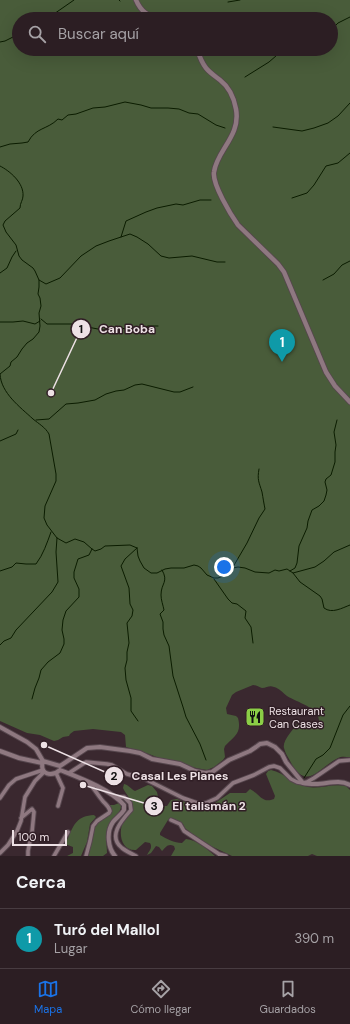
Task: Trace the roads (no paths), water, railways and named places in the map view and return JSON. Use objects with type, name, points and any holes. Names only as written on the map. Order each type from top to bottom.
[{"type":"main road","points":[[136,0],[144,12]]},
{"type":"main road","points":[[200,56],[205,66],[229,89],[236,110],[236,127],[214,171],[214,180],[238,225],[278,264],[284,272],[326,372],[334,386],[350,402]]},
{"type":"street","points":[[0,727],[27,742],[38,751],[43,762],[43,771],[25,797],[17,831],[8,845],[0,853]]},
{"type":"street","points":[[0,798],[9,785],[16,779],[43,771],[49,774],[59,770],[87,748],[100,747],[130,750],[152,759],[180,764],[194,771],[205,773],[212,772],[229,760],[250,751],[260,744],[267,743],[275,747],[282,754],[286,762],[303,783]]},
{"type":"street","points":[[0,751],[20,758],[43,762],[88,782],[116,797],[124,804],[125,808],[112,823],[110,831],[110,846],[111,851],[115,856]]},
{"type":"street","points":[[303,783],[314,778],[339,761],[350,760]]},
{"type":"street","points":[[69,774],[86,762],[112,765],[127,774],[145,779],[183,798],[200,804],[217,798],[233,783],[274,766],[280,768],[291,779],[297,782],[314,784],[341,782],[350,785]]},
{"type":"street","points":[[58,806],[62,788],[59,770]]},
{"type":"street","points":[[86,856],[93,826],[110,811],[88,782]]},
{"type":"street","points":[[116,797],[124,797],[130,803],[131,810],[117,828],[117,842],[121,848],[136,856]]},
{"type":"street","points":[[21,818],[32,809],[34,812],[28,856]]},
{"type":"street","points":[[171,820],[180,824],[184,831],[220,855],[226,856]]},
{"type":"street","points":[[54,856],[68,832]]},
{"type":"waterway","points":[[57,12],[74,0]]},
{"type":"waterway","points":[[228,2],[240,0]]},
{"type":"waterway","points":[[338,23],[350,17]]},
{"type":"waterway","points":[[0,42],[12,38]]},
{"type":"waterway","points":[[245,77],[276,56]]},
{"type":"waterway","points":[[0,147],[28,142],[38,131],[54,123],[58,119],[62,120],[68,115],[93,108],[105,107],[125,102],[151,108],[179,109],[189,113],[198,114],[216,125],[225,128]]},
{"type":"waterway","points":[[273,127],[302,131],[314,128],[328,123],[338,116],[350,103]]},
{"type":"waterway","points":[[292,198],[307,193],[326,166],[338,163],[350,153]]},
{"type":"waterway","points":[[0,166],[16,178],[23,191],[20,208],[5,221],[3,225],[6,232],[16,245],[19,256],[35,271],[39,280],[38,294],[41,306],[39,313],[39,332],[27,343],[17,357],[11,362],[10,366],[0,374],[1,381],[7,393],[33,419],[44,427],[49,434],[56,481],[45,506],[44,518],[47,525],[57,538],[66,543],[75,539],[84,542],[95,551],[105,546],[130,545],[137,548]]},
{"type":"waterway","points":[[121,237],[126,221],[146,212],[176,204],[183,205],[200,200],[211,200]]},
{"type":"waterway","points":[[39,280],[46,284],[60,278],[81,256],[96,246],[130,234],[148,244],[161,256],[169,258],[192,256],[217,262],[225,262]]},
{"type":"waterway","points":[[0,273],[7,268],[16,251]]},
{"type":"waterway","points":[[323,280],[334,274],[342,265],[350,261]]},
{"type":"waterway","points":[[41,319],[47,324],[72,324],[103,330],[119,328],[137,330],[148,326],[158,326]]},
{"type":"waterway","points":[[0,322],[23,321],[35,324],[40,321]]},
{"type":"waterway","points":[[36,420],[49,419],[66,404],[95,400],[106,394],[124,390],[135,385],[142,384],[174,392],[180,392],[193,387]]},
{"type":"waterway","points":[[290,571],[295,568],[297,563],[299,546],[307,528],[312,510],[324,501],[326,495],[327,490],[325,482],[331,475],[335,462],[336,445],[334,432],[337,420]]},
{"type":"waterway","points":[[0,441],[16,434],[18,430]]},
{"type":"waterway","points":[[233,567],[265,509],[258,476],[259,469]]},
{"type":"waterway","points":[[0,571],[12,567],[16,563],[36,564],[43,553],[51,532]]},
{"type":"waterway","points":[[0,645],[4,641],[11,638],[16,630],[52,592],[58,582],[56,552],[57,538]]},
{"type":"waterway","points":[[137,548],[140,561],[144,568],[151,573],[157,573],[165,569],[184,568],[194,565],[201,568],[207,575],[218,578],[223,576],[225,571],[238,567],[255,572],[269,573],[275,570],[279,571],[287,569],[293,573],[315,567],[334,552],[350,545]]},
{"type":"waterway","points":[[137,548],[125,559],[121,566],[129,588],[130,604],[133,610],[132,616],[127,623],[129,643],[125,668],[126,680],[131,698],[131,711],[138,721]]},
{"type":"waterway","points":[[32,699],[41,670],[48,662],[60,653],[64,644],[62,630],[63,620],[66,611],[79,597],[79,589],[74,578],[74,572],[78,559],[89,555],[92,549]]},
{"type":"waterway","points":[[162,570],[165,577],[161,595],[164,610],[160,614],[163,622],[164,635],[169,646],[173,676],[186,717],[200,744],[206,760]]},
{"type":"waterway","points":[[293,573],[300,582],[320,596],[324,608],[327,610],[340,609],[350,605]]},
{"type":"waterway","points":[[214,579],[228,599],[246,611],[245,618],[251,627],[253,643]]},
{"type":"waterway","points":[[304,778],[316,759],[330,748],[343,715],[350,706]]},
{"type":"place","name":"Turó del Mallol","points":[[282,362]]},
{"type":"place","name":"Can Boba","points":[[51,393]]},
{"type":"place","name":"Restaurant Can Cases","points":[[255,717]]},
{"type":"place","name":"Casal Les Planes","points":[[44,745]]},
{"type":"place","name":"El talismán 2","points":[[83,785]]}]
